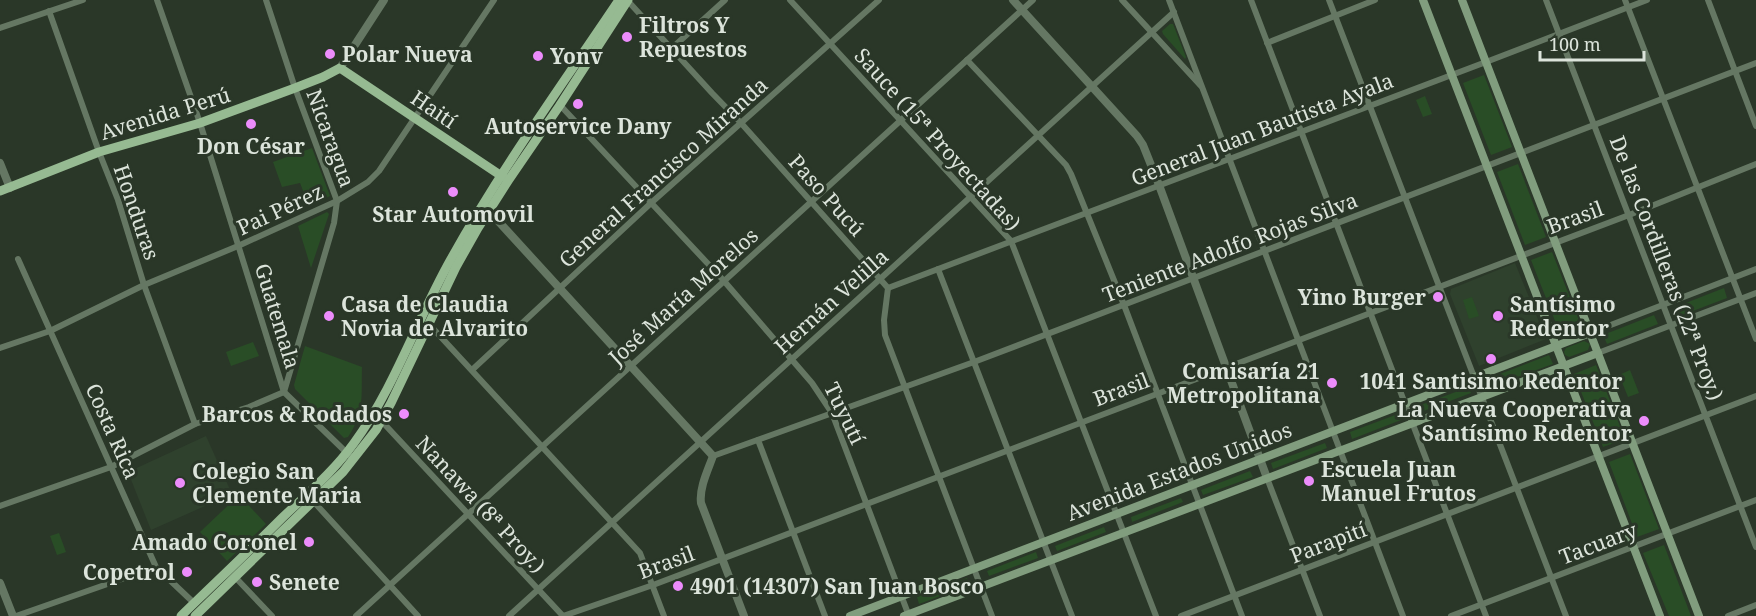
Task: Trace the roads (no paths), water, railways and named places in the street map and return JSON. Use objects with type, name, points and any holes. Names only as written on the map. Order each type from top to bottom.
[{"type":"main road","points":[[557,102],[619,0]]},
{"type":"main road","points":[[378,417],[435,287],[471,223],[628,0]]},
{"type":"main road","points":[[1423,0],[1660,616]]},
{"type":"main road","points":[[1462,0],[1699,616]]},
{"type":"main road","name":"Avenida Perú","points":[[0,191],[99,152],[200,123],[323,78],[340,68]]},
{"type":"main road","name":"Haití","points":[[340,68],[504,178]]},
{"type":"main road","points":[[195,616],[314,502],[378,417],[456,267],[489,211],[504,178]]},
{"type":"main road","name":"Avenida Estados Unidos","points":[[850,616],[1590,333]]},
{"type":"main road","name":"Avenida Estados Unidos","points":[[907,615],[1598,353]]},
{"type":"main road","points":[[181,616],[350,456]]},
{"type":"street","points":[[0,28],[83,0]]},
{"type":"street","name":"Guatemala","points":[[157,0],[200,123],[284,392],[350,456]]},
{"type":"street","name":"Nicaragua","points":[[266,0],[295,88],[337,201],[334,223],[284,392]]},
{"type":"street","points":[[340,68],[384,0]]},
{"type":"street","name":"Pai Pérez","points":[[0,348],[50,331],[144,285],[337,201],[374,177],[494,0]]},
{"type":"street","name":"Paso Pucú","points":[[628,0],[888,288]]},
{"type":"street","points":[[671,49],[725,0]]},
{"type":"street","name":"Sauce (15ª Proyectadas)","points":[[789,0],[1011,241],[1156,616]]},
{"type":"street","name":"General Francisco Miranda","points":[[472,370],[651,203],[879,0]]},
{"type":"street","points":[[1013,0],[1141,141],[1160,185],[1225,368],[1320,616]]},
{"type":"street","name":"José María Morelos","points":[[356,616],[1033,0]]},
{"type":"street","points":[[1122,0],[1203,88]]},
{"type":"street","points":[[1169,0],[1403,616]]},
{"type":"street","points":[[1251,0],[1486,616]]},
{"type":"street","points":[[1329,0],[1566,616]]},
{"type":"street","points":[[1267,43],[1375,0]]},
{"type":"street","name":"De las Cordilleras (22ª Proy.)","points":[[1546,0],[1756,547]]},
{"type":"street","points":[[1625,0],[1756,339]]},
{"type":"street","name":"General Juan Bautista Ayala","points":[[888,288],[1647,0]]},
{"type":"street","points":[[1708,0],[1756,126]]},
{"type":"street","name":"Honduras","points":[[49,11],[118,200],[144,285],[195,424]]},
{"type":"street","name":"Hernán Velilla","points":[[509,616],[1174,12]]},
{"type":"street","points":[[967,60],[1066,165],[1071,174],[1124,305],[1242,616]]},
{"type":"street","name":"Teniente Adolfo Rojas Silva","points":[[714,456],[974,362],[1756,63]]},
{"type":"street","name":"Tuyutí","points":[[557,102],[724,281],[812,383],[832,413],[902,596],[907,615]]},
{"type":"street","points":[[0,164],[10,188]]},
{"type":"street","name":"Brasil","points":[[563,616],[653,585],[1629,215],[1756,164]]},
{"type":"street","points":[[489,211],[714,456],[700,498],[744,616]]},
{"type":"street","name":"Costa Rica","points":[[18,259],[156,567],[194,603]]},
{"type":"street","points":[[938,269],[1072,616]]},
{"type":"street","name":"Avenida Estados Unidos","points":[[1590,333],[1756,269]]},
{"type":"street","points":[[888,288],[884,320],[885,335],[992,616]]},
{"type":"street","name":"Avenida Estados Unidos","points":[[1598,353],[1756,293]]},
{"type":"street","points":[[428,323],[640,553],[664,616]]},
{"type":"street","points":[[0,506],[111,467],[195,424],[249,407],[284,392]]},
{"type":"street","name":"Parapití","points":[[1181,616],[1599,458],[1756,396]]},
{"type":"street","name":"Nanawa (8ª Proy.)","points":[[378,417],[563,616]]},
{"type":"street","points":[[758,440],[825,616]]},
{"type":"street","name":"Tacuary","points":[[1451,616],[1756,500]]},
{"type":"street","points":[[314,502],[418,616]]},
{"type":"street","points":[[0,583],[14,616],[156,567]]},
{"type":"street","points":[[235,577],[272,616]]},
{"type":"street","points":[[1728,616],[1756,605]]},
{"type":"place","name":"Filtros Y Repuestos","points":[[627,37]]},
{"type":"place","name":"Polar Nueva","points":[[330,54]]},
{"type":"place","name":"Yonv","points":[[538,56]]},
{"type":"place","name":"Autoservice Dany","points":[[578,104]]},
{"type":"place","name":"Don César","points":[[251,124]]},
{"type":"place","name":"Star Automovil","points":[[453,192]]},
{"type":"place","name":"Yino Burger","points":[[1438,297]]},
{"type":"place","name":"Casa de Claudia Novia de Alvarito","points":[[329,316]]},
{"type":"place","name":"Santísimo Redentor","points":[[1498,316]]},
{"type":"place","name":"1041 Santisimo Redentor","points":[[1491,359]]},
{"type":"place","name":"Comisaría 21 Metropolitana","points":[[1332,383]]},
{"type":"place","name":"Barcos & Rodados","points":[[404,414]]},
{"type":"place","name":"La Nueva Cooperativa Santísimo Redentor","points":[[1644,421]]},
{"type":"place","name":"Escuela Juan Manuel Frutos","points":[[1309,481]]},
{"type":"place","name":"Colegio San Clemente Maria","points":[[180,483]]},
{"type":"place","name":"Amado Coronel","points":[[309,542]]},
{"type":"place","name":"Copetrol","points":[[187,572]]},
{"type":"place","name":"Senete","points":[[257,582]]},
{"type":"place","name":"4901 (14307) San Juan Bosco","points":[[678,586]]}]
